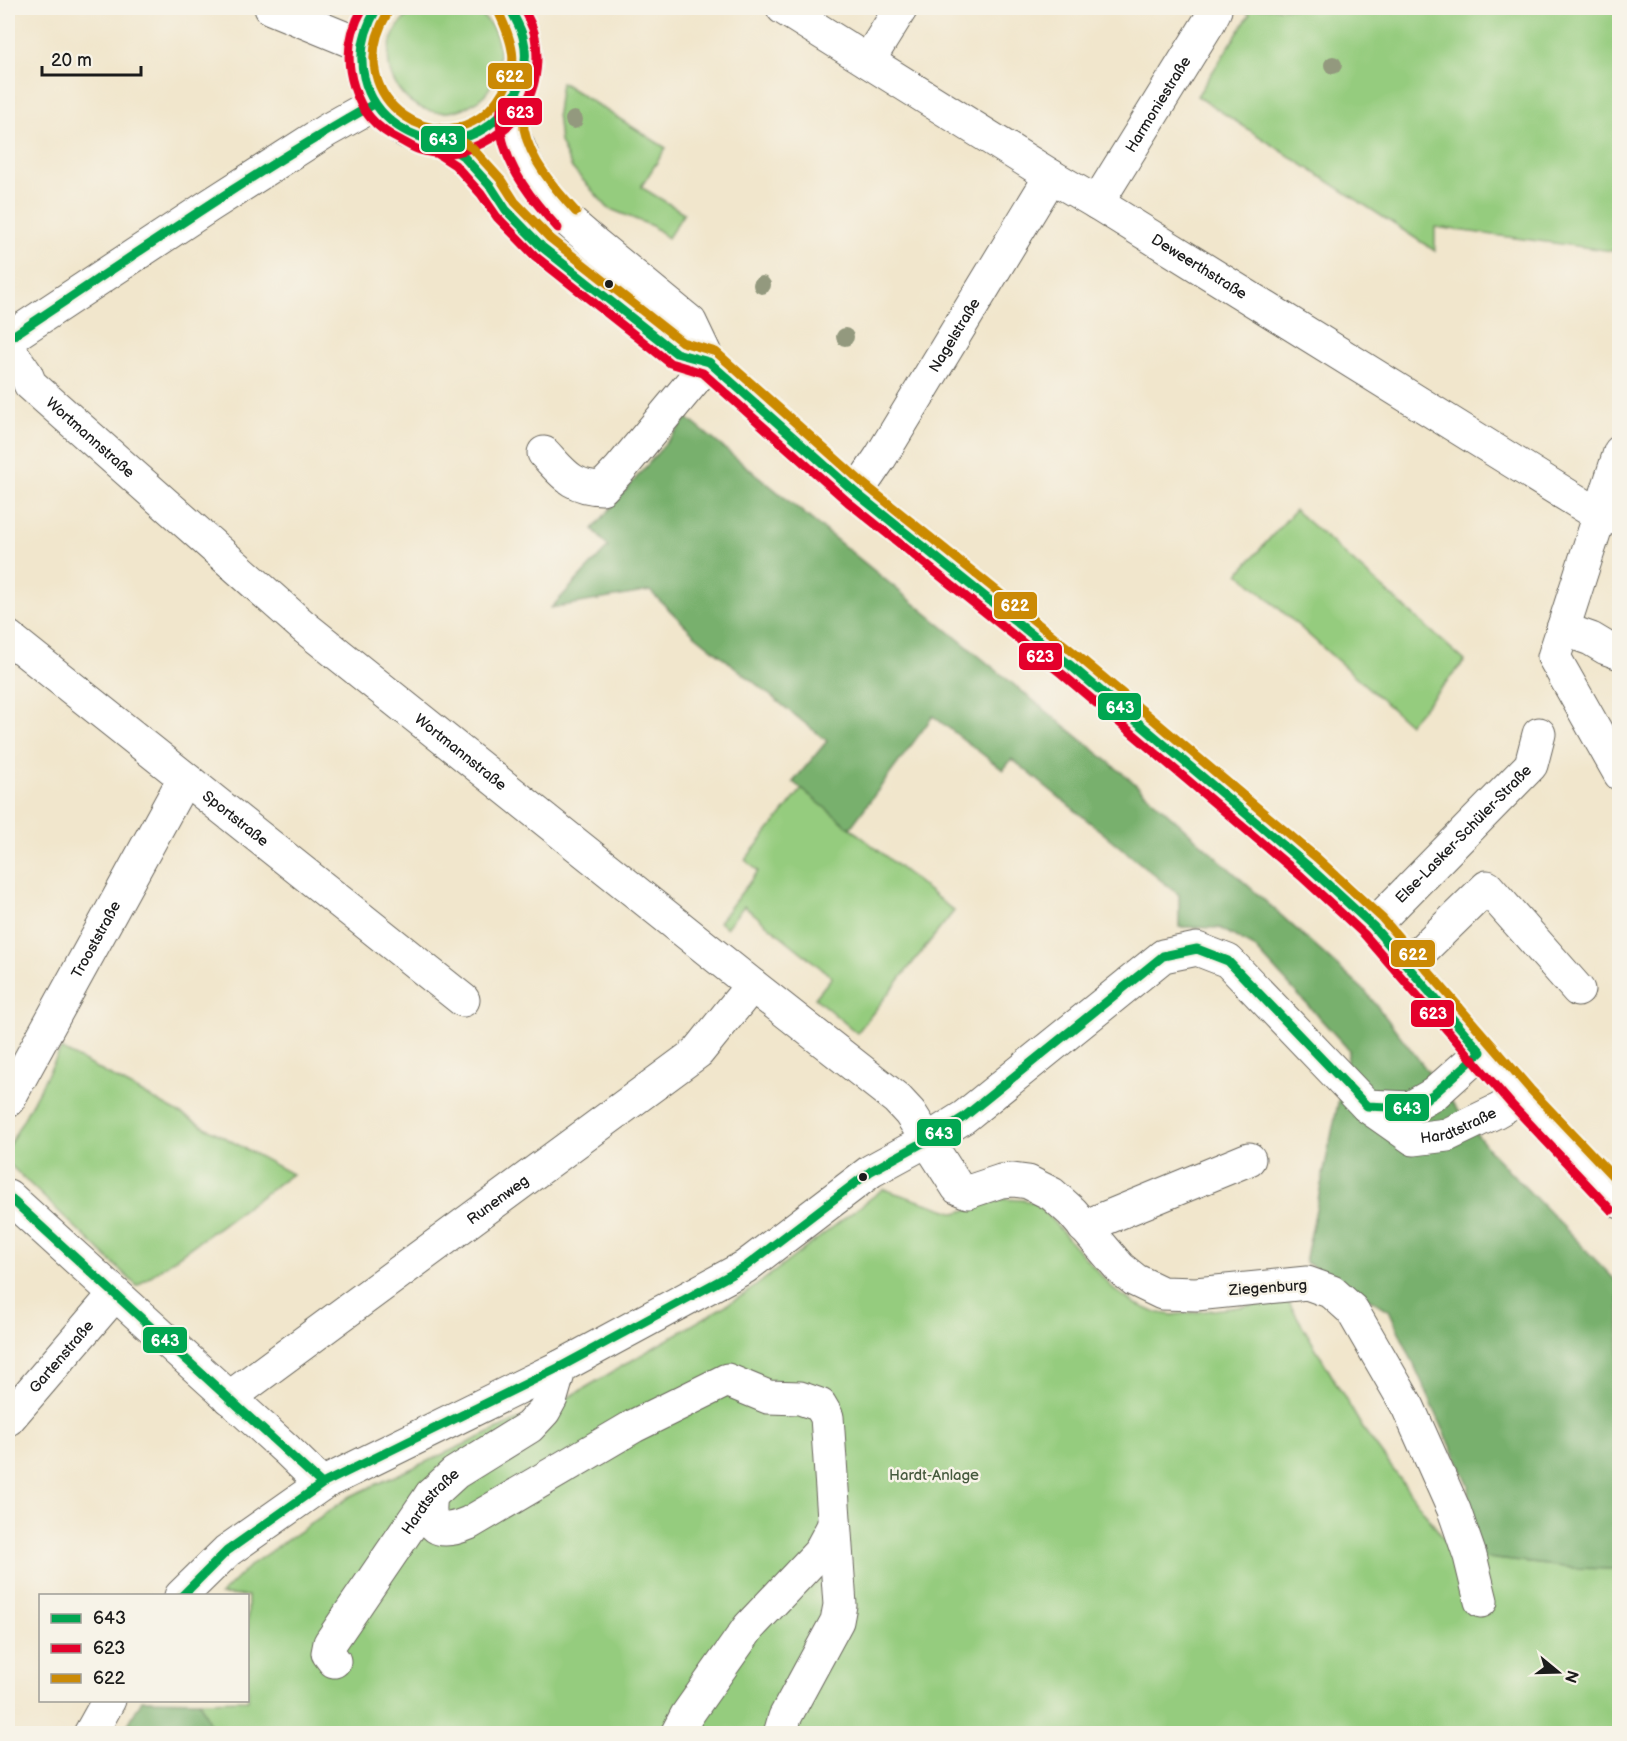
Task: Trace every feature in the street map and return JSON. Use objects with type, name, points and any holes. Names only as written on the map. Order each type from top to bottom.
[{"type":"street","points":[[271,8],[361,45]]},
{"type":"street","points":[[377,8],[368,21],[361,45],[360,61],[362,76],[374,104],[402,130],[420,137],[438,140],[474,135],[504,115],[514,100],[523,81],[527,61],[525,40],[519,20],[510,8]]},
{"type":"street","name":"Deweerthstraße","points":[[783,8],[1051,176],[1609,517]]},
{"type":"street","points":[[868,61],[901,8]]},
{"type":"street","name":"Harmoniestraße","points":[[1097,203],[1213,9]]},
{"type":"street","points":[[514,100],[512,131],[526,165],[544,193],[565,218],[594,244],[690,322],[709,362],[856,493],[1070,665],[1283,845],[1374,926],[1521,1097],[1620,1202]]},
{"type":"street","points":[[8,339],[209,206],[326,131],[374,104]]},
{"type":"street","points":[[438,140],[463,156],[491,187],[506,210],[542,247],[676,353],[709,362]]},
{"type":"street","name":"Nagelstraße","points":[[856,493],[880,458],[1051,176]]},
{"type":"street","name":"Wortmannstraße","points":[[8,348],[26,374],[30,384],[303,626],[752,986],[897,1099],[910,1113],[927,1141]]},
{"type":"street","points":[[544,453],[573,483],[588,488],[602,488],[621,469],[709,362]]},
{"type":"street","points":[[1620,452],[1609,517],[1558,643],[1620,774]]},
{"type":"street","name":"Sportstraße","points":[[8,637],[463,1000]]},
{"type":"street","points":[[1558,643],[1591,639],[1606,648],[1620,652]]},
{"type":"street","name":"Else-Lasker-Schüler-Straße","points":[[1374,926],[1531,765],[1539,734]]},
{"type":"street","name":"Trooststraße","points":[[8,1100],[184,779]]},
{"type":"street","points":[[1407,965],[1487,887],[1578,990]]},
{"type":"street","name":"Hardtstraße","points":[[183,1594],[226,1551],[322,1484],[560,1366],[745,1267],[871,1171],[927,1141],[964,1117],[1163,956],[1197,949],[1228,961],[1366,1106],[1414,1138],[1447,1136],[1521,1097]]},
{"type":"street","name":"Runenweg","points":[[229,1398],[698,1052],[752,986]]},
{"type":"street","name":"Hardtstraße","points":[[1366,1106],[1410,1108],[1434,1094],[1481,1052]]},
{"type":"street","name":"Ziegenburg","points":[[927,1141],[958,1188],[968,1192],[1001,1181],[1028,1182],[1052,1194],[1072,1212],[1120,1268],[1135,1280],[1162,1293],[1196,1294],[1307,1283],[1332,1292],[1352,1310],[1408,1407],[1450,1500],[1470,1556],[1481,1601]]},
{"type":"street","points":[[1084,1227],[1249,1159]]},
{"type":"street","points":[[8,1196],[322,1484]]},
{"type":"street","name":"Gartenstraße","points":[[8,1419],[115,1294]]},
{"type":"street","name":"Hardtstraße","points":[[334,1661],[328,1653],[330,1643],[431,1495],[455,1473],[530,1427],[544,1411],[551,1398],[560,1366]]},
{"type":"street","points":[[431,1495],[429,1511],[432,1522],[445,1530],[455,1529],[470,1523],[634,1426],[727,1380],[768,1397],[800,1398],[820,1405],[826,1417],[839,1583],[839,1614],[785,1717],[780,1734]]},
{"type":"street","points":[[677,1734],[687,1714],[749,1627],[819,1553],[834,1525]]},
{"type":"street","points":[[90,1734],[108,1702]]},
{"type":"green space","points":[[467,7],[475,10],[489,23],[499,48],[498,66],[490,87],[477,101],[448,112],[427,110],[410,101],[397,86],[390,68],[389,48],[398,27],[416,8]]},
{"type":"green space","points":[[1240,8],[1619,8],[1619,252],[1435,227],[1435,251],[1197,96],[1250,14]]},
{"type":"green space","points":[[561,82],[666,148],[641,187],[684,213],[668,238],[652,226],[608,208],[572,168],[560,142],[557,113]]},
{"type":"green space","points":[[687,418],[1132,781],[1366,992],[1490,1151],[1619,1284],[1619,1569],[1573,1568],[1470,1556],[1469,1486],[1389,1310],[1305,1262],[1349,1050],[1255,948],[1220,928],[1179,927],[1179,895],[1012,759],[1003,770],[933,716],[850,828],[793,782],[827,741],[695,635],[650,591],[551,608],[608,547],[593,529]]},
{"type":"green space","points":[[1295,510],[1465,661],[1409,724],[1239,573]]},
{"type":"green space","points":[[802,789],[954,911],[857,1033],[815,998],[832,977],[744,906],[726,928],[719,922],[758,871],[745,860]]},
{"type":"green space","points":[[61,1049],[292,1174],[137,1286],[8,1163],[8,1148]]},
{"type":"green space","name":"Hardt-Anlage","points":[[883,1189],[956,1213],[1003,1199],[1034,1202],[1114,1290],[1154,1312],[1172,1315],[1288,1301],[1362,1427],[1455,1554],[1573,1568],[1619,1569],[1619,1733],[214,1734],[199,1702],[249,1702],[249,1594],[221,1594],[249,1566],[351,1496],[573,1395],[745,1294]]},
{"type":"green space","points":[[141,1702],[199,1702],[214,1733],[123,1733]]},
{"type":"transit line","name":"623","points":[[363,8],[354,27],[349,56],[351,77],[361,104],[377,125],[392,136],[417,149],[436,153],[452,153],[467,149],[496,135],[520,112],[528,99],[535,77],[537,53],[533,30],[523,8]]},
{"type":"transit line","name":"643","points":[[377,8],[363,44],[364,77],[377,105],[398,126],[425,138],[454,140],[484,129],[515,96],[524,72],[525,45],[521,30],[510,8]]},
{"type":"transit line","name":"622","points":[[387,14],[375,45],[376,74],[386,98],[404,116],[427,126],[452,128],[476,120],[498,99],[510,77],[513,56],[499,13]]},
{"type":"transit line","name":"623","points":[[502,99],[500,128],[509,159],[531,196],[558,228]]},
{"type":"transit line","name":"622","points":[[526,101],[524,129],[527,141],[552,184],[576,212]]},
{"type":"transit line","name":"643","points":[[8,339],[235,188],[374,104]]},
{"type":"transit line","name":"622","points":[[444,130],[472,148],[501,180],[515,202],[550,238],[682,342],[716,352],[864,484],[1078,656],[1317,858],[1382,918],[1530,1089],[1620,1184]]},
{"type":"transit line","name":"643","points":[[184,1594],[227,1551],[322,1484],[560,1367],[745,1267],[871,1171],[964,1117],[1163,956],[1197,949],[1228,961],[1367,1106],[1410,1108],[1434,1094],[1481,1052],[1373,926],[1309,867],[1070,665],[856,493],[709,362],[676,353],[542,247],[506,210],[491,187],[463,156],[438,140]]},
{"type":"transit line","name":"623","points":[[432,150],[455,165],[481,194],[497,217],[535,256],[670,363],[703,373],[848,502],[1062,674],[1301,876],[1364,934],[1512,1105],[1611,1210]]},
{"type":"transit line","name":"643","points":[[8,1196],[322,1484]]}]
